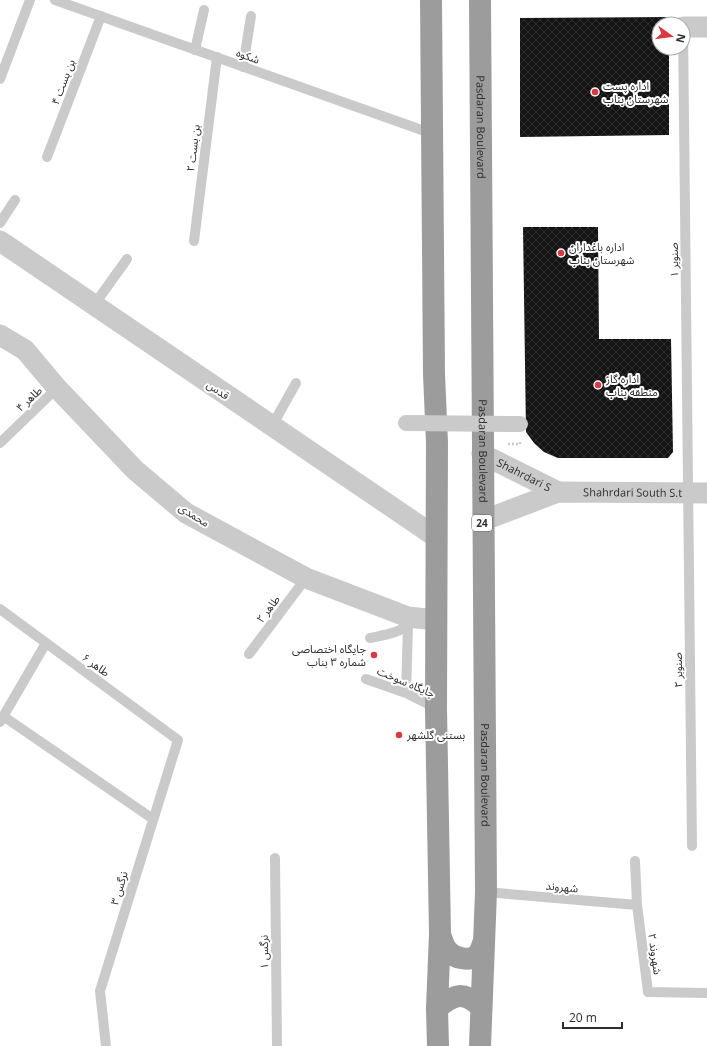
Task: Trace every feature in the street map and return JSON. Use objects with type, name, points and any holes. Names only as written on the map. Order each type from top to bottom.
[{"type":"highway","points":[[431,0],[434,374],[437,443],[436,537],[420,621],[436,708],[440,934],[438,1046]]},
{"type":"highway","name":"Pasdaran Boulevard","points":[[480,0],[482,521],[486,892],[480,1006],[480,1046]]},
{"type":"highway","points":[[440,934],[448,951],[453,955],[465,959],[471,958],[478,954],[484,941]]},
{"type":"highway","points":[[438,1008],[453,996],[472,998],[480,1006]]},
{"type":"street","points":[[691,27],[707,27]]},
{"type":"street","name":"قدس","points":[[0,241],[436,537]]},
{"type":"street","name":"محمدی","points":[[0,335],[25,350],[58,388],[135,470],[186,513],[306,578],[420,621]]},
{"type":"street","points":[[406,423],[520,424]]},
{"type":"street","name":"Shahrdari S","points":[[482,454],[558,492]]},
{"type":"street","name":"Shahrdari S","points":[[482,521],[558,492]]},
{"type":"street","name":"Shahrdari South S.t","points":[[558,492],[697,493]]},
{"type":"lane","points":[[0,79],[30,0]]},
{"type":"lane","name":"شکوه","points":[[55,0],[432,134]]},
{"type":"lane","points":[[195,50],[204,10]]},
{"type":"lane","name":"بن بست ۴","points":[[47,157],[101,16]]},
{"type":"lane","points":[[243,67],[251,16]]},
{"type":"lane","name":"صنوبر ۱","points":[[684,56],[697,493]]},
{"type":"lane","name":"بن بست ۲","points":[[194,241],[217,57]]},
{"type":"lane","points":[[0,223],[15,200]]},
{"type":"lane","points":[[94,305],[127,260]]},
{"type":"lane","points":[[272,426],[296,383]]},
{"type":"lane","name":"طاهر ۴","points":[[0,443],[58,388]]},
{"type":"lane","name":"صنوبر ۲","points":[[692,846],[697,493]]},
{"type":"lane","name":"طاهر ۲","points":[[249,654],[306,578]]},
{"type":"lane","name":"طاهر ۶","points":[[0,609],[178,740]]},
{"type":"lane","points":[[370,638],[389,634],[420,621]]},
{"type":"lane","points":[[406,693],[420,621]]},
{"type":"lane","points":[[46,643],[2,719],[153,819]]},
{"type":"lane","name":"جایگاه سوخت","points":[[366,679],[406,693],[436,708]]},
{"type":"lane","name":"نرگس ۳","points":[[106,1046],[100,991],[178,740]]},
{"type":"lane","name":"نرگس ۱","points":[[275,858],[278,1046]]},
{"type":"lane","name":"شهروند ۲","points":[[635,861],[637,905],[648,992],[707,993]]},
{"type":"lane","name":"شهروند","points":[[486,892],[637,905]]},
{"type":"building","name":"اداره پست شهرستان بناب","points":[[651,17],[651,56],[669,56],[669,135],[520,137],[520,18]]},
{"type":"building","name":"اداره گاز منطقه بناب","points":[[523,227],[598,227],[599,339],[671,339],[673,452],[668,458],[558,458],[544,452],[534,443],[526,432]]},
{"type":"place","name":"اداره پست شهرستان بناب","points":[[595,92]]},
{"type":"place","name":"اداره باغداران شهرستان بناب","points":[[561,253]]},
{"type":"place","name":"اداره گاز منطقه بناب","points":[[598,385]]},
{"type":"place","name":"جایگاه اختصاصی شماره ۳ بناب","points":[[374,655]]},
{"type":"place","name":"بستنی گلشهر","points":[[399,735]]}]
